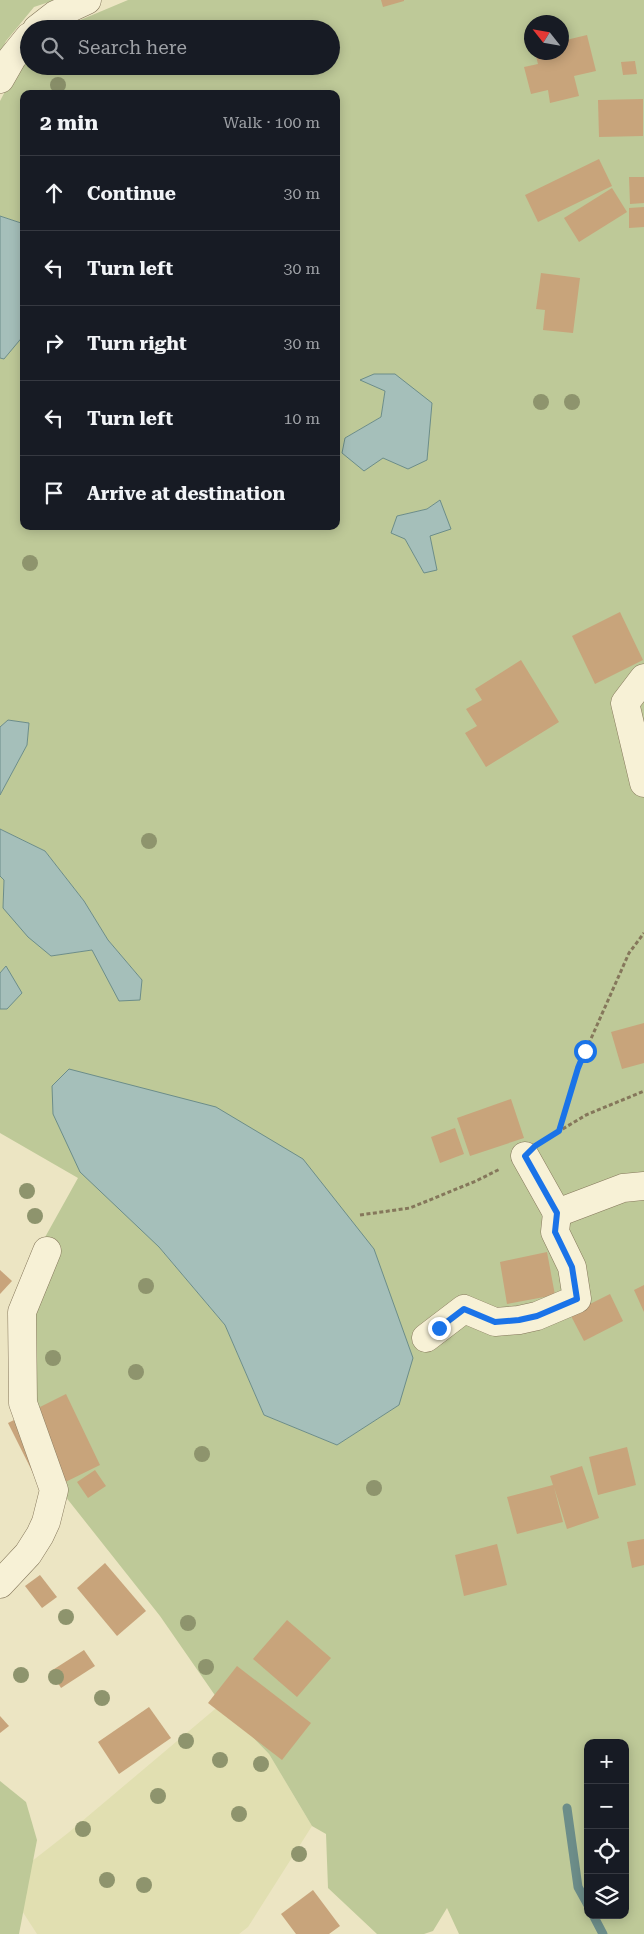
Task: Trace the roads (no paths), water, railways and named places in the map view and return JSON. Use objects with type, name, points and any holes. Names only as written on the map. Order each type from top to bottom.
[{"type":"street","points":[[49,20],[87,0]]},
{"type":"street","points":[[0,79],[20,48]]},
{"type":"street","points":[[644,678],[625,702],[644,783]]},
{"type":"street","points":[[426,1338],[464,1309],[495,1322],[519,1320],[537,1316],[577,1299],[572,1267],[555,1232],[557,1213],[525,1156]]},
{"type":"street","points":[[557,1213],[623,1188],[644,1186]]},
{"type":"street","points":[[0,1584],[28,1554],[40,1535],[46,1522],[54,1490],[23,1403],[22,1312],[47,1251]]},
{"type":"water","points":[[0,216],[20,223],[20,340],[4,359],[0,358]]},
{"type":"water","points":[[374,374],[395,374],[432,403],[427,460],[408,469],[383,458],[364,471],[342,453],[345,438],[381,417],[385,391],[360,380]]},
{"type":"water","points":[[440,500],[451,529],[430,536],[437,570],[424,573],[405,539],[391,533],[397,516],[427,509]]},
{"type":"water","points":[[8,720],[29,723],[27,745],[0,795],[0,727]]},
{"type":"water","points":[[0,829],[45,851],[84,901],[108,940],[142,980],[140,1000],[119,1001],[92,950],[51,956],[28,937],[3,908],[4,880],[0,876]]},
{"type":"water","points":[[6,966],[22,993],[7,1009],[0,1009],[0,973]]},
{"type":"water","points":[[69,1069],[216,1107],[303,1159],[374,1249],[413,1358],[399,1405],[337,1445],[264,1415],[225,1325],[159,1247],[80,1172],[53,1114],[52,1086]]},
{"type":"waterway","points":[[567,1808],[578,1887],[584,1898]]},
{"type":"waterway","points":[[595,1919],[603,1934]]}]
